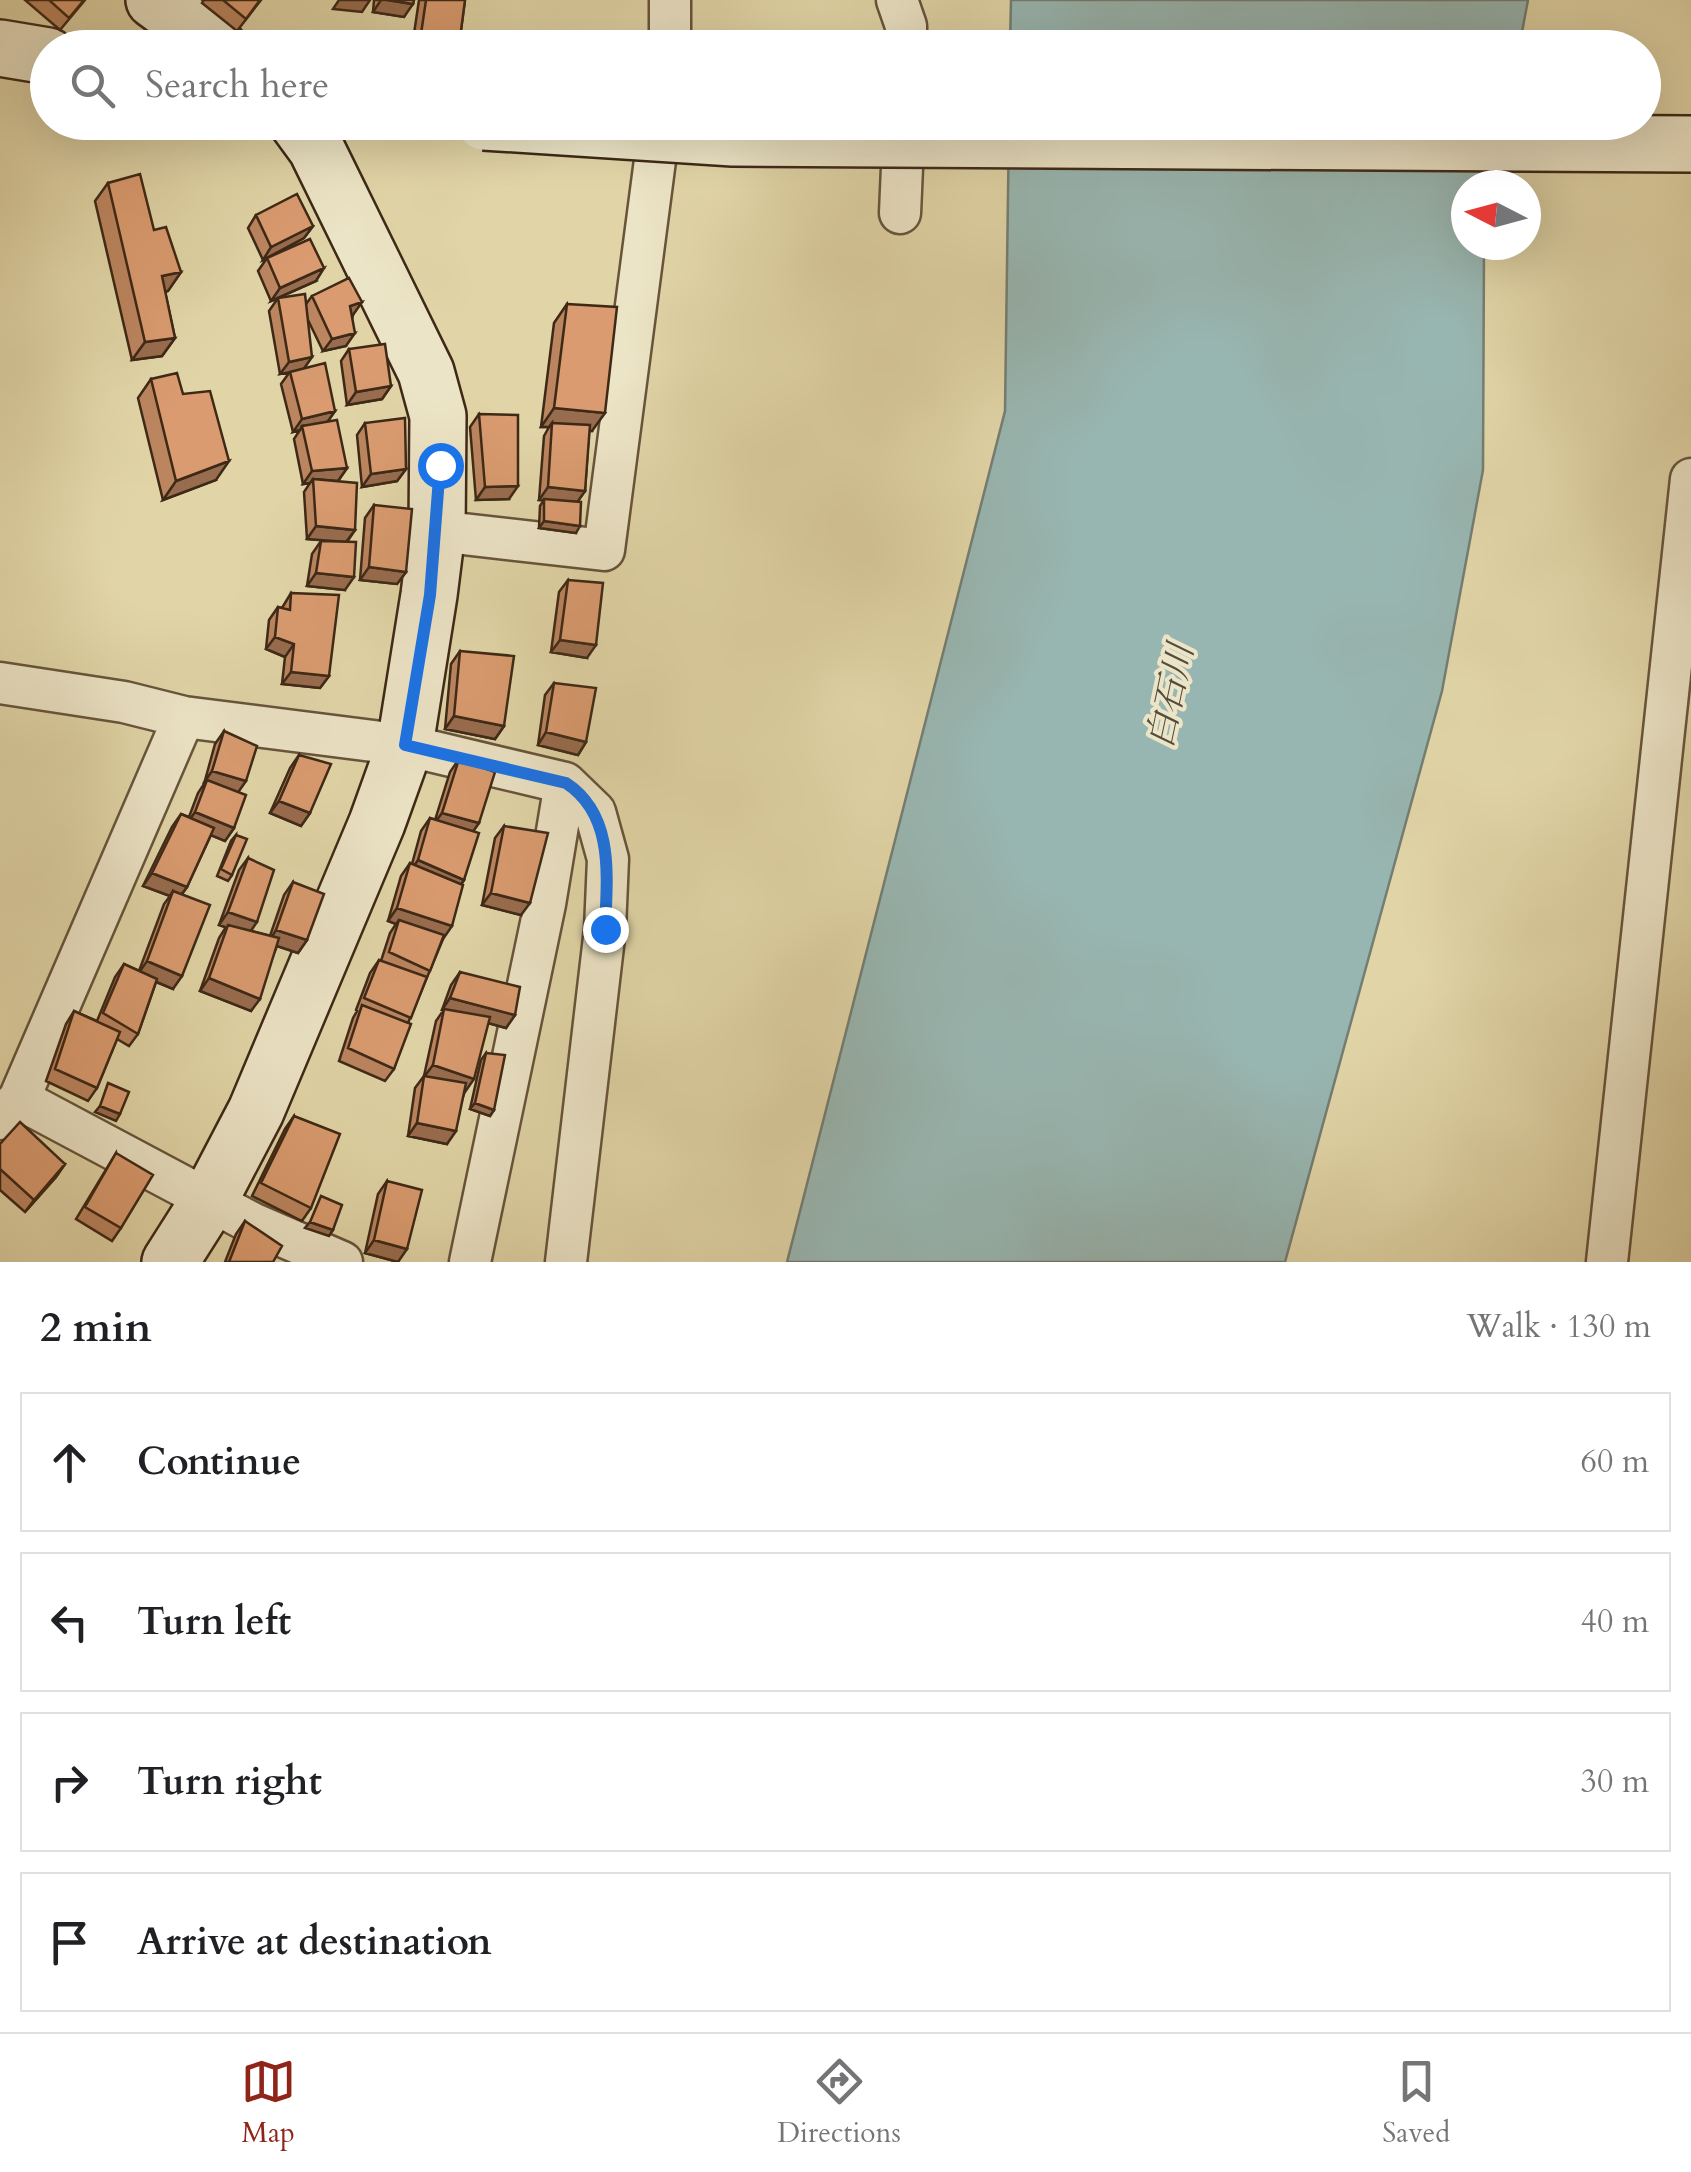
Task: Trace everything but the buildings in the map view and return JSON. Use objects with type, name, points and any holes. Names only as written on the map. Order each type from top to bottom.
[{"type":"street","points":[[154,0],[195,30]]},
{"type":"street","points":[[670,0],[670,30]]},
{"type":"street","points":[[897,0],[906,30]]},
{"type":"street","points":[[0,48],[30,53]]},
{"type":"street","points":[[170,1262],[210,1199],[310,992],[405,745],[437,531],[438,416],[426,372],[310,140]]},
{"type":"street","points":[[437,531],[604,550],[658,140]]},
{"type":"street","points":[[900,212],[903,140]]},
{"type":"street","points":[[1052,140],[1691,144]]},
{"type":"street","points":[[1608,1262],[1691,479]]},
{"type":"street","points":[[0,683],[124,702],[184,717],[405,745],[566,783],[595,812],[608,859],[605,929],[566,1262]]},
{"type":"street","points":[[184,717],[9,1109],[210,1199],[328,1260]]},
{"type":"street","points":[[470,1262],[566,783]]},
{"type":"water","points":[[1011,0],[1528,0],[1522,30],[1010,30]]},
{"type":"water","name":"白石川","points":[[1009,140],[1503,140],[1497,170],[1451,170],[1451,260],[1484,260],[1483,470],[1442,691],[1285,1262],[787,1262],[1005,411]]},
{"type":"route","points":[[440,465],[430,595],[405,745],[487,761],[566,783],[582,796],[595,812],[608,859],[605,929]]}]
